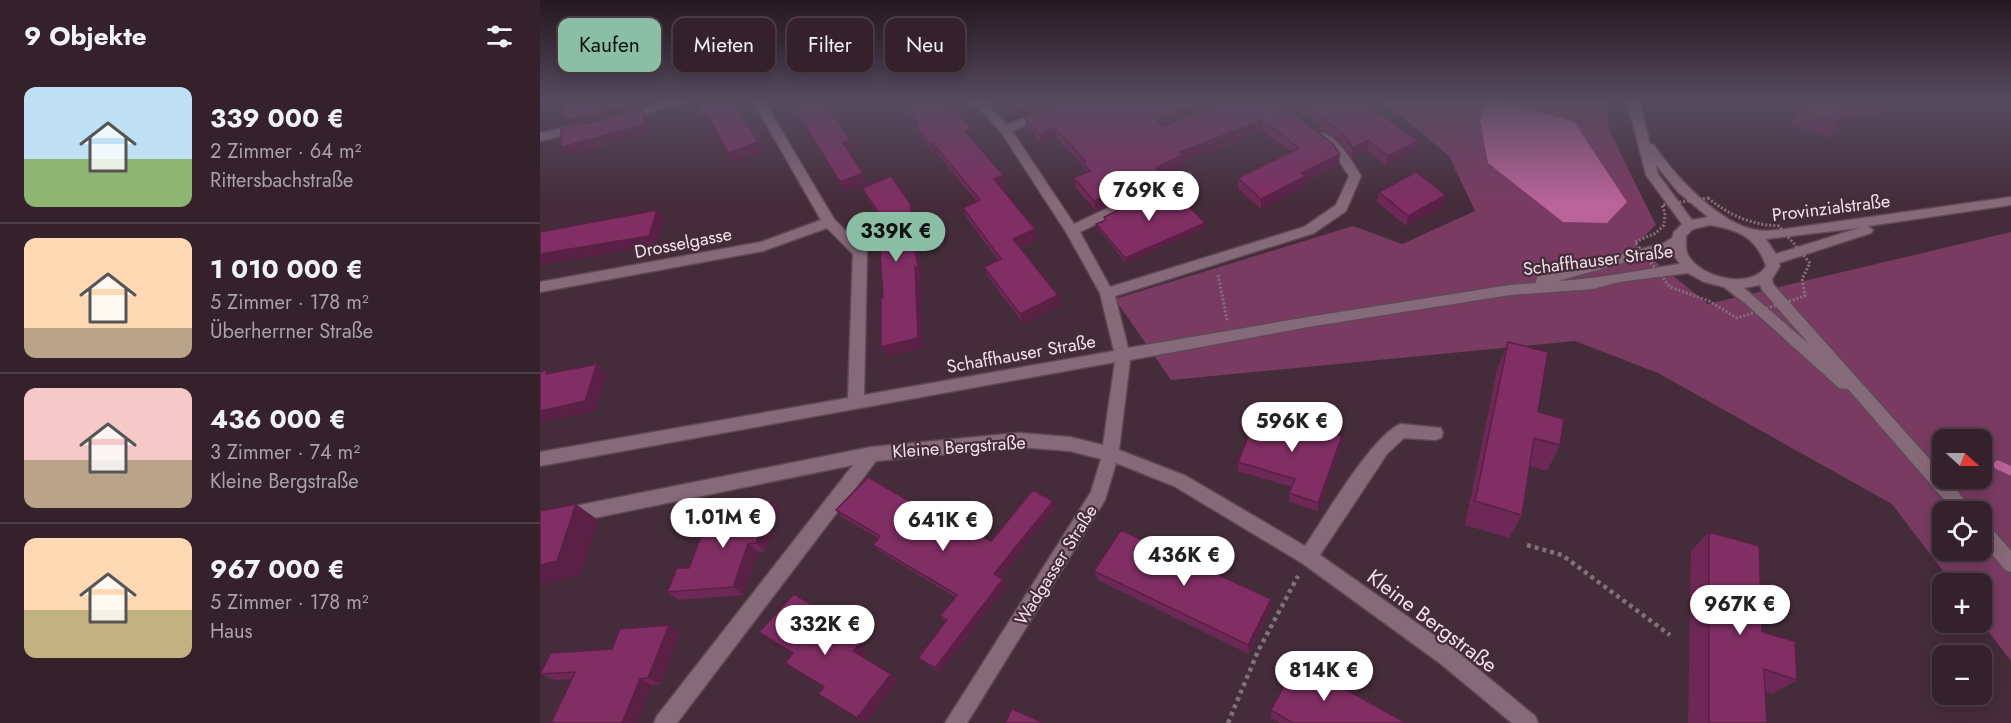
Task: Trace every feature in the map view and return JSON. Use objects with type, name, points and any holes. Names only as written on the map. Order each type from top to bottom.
[{"type":"street","points":[[778,135],[829,222],[860,253],[856,401]]},
{"type":"street","points":[[1008,135],[1072,230],[1107,293],[1123,356]]},
{"type":"street","points":[[1107,293],[1309,230],[1341,208],[1355,176],[1338,150],[1318,135]]},
{"type":"street","points":[[1642,135],[1666,174],[1724,223]]},
{"type":"street","points":[[1642,135],[1652,175],[1689,225]]},
{"type":"street","points":[[1072,230],[1186,176]]},
{"type":"street","name":"Provinzialstraße","points":[[1753,235],[1785,234],[2011,201]]},
{"type":"street","name":"Provinzialstraße","points":[[1772,260],[1914,216]]},
{"type":"street","points":[[1710,221],[1724,223],[1753,235],[1769,252],[1772,260],[1771,271],[1765,279],[1755,283],[1730,285],[1716,281],[1691,268],[1678,250],[1678,235],[1689,225],[1710,221]]},
{"type":"street","name":"Drosselgasse","points":[[540,287],[763,246],[829,222]]},
{"type":"street","name":"Schaffhauser Straße","points":[[1510,290],[1677,241]]},
{"type":"street","name":"Schaffhauser Straße","points":[[540,459],[1230,335],[1510,290],[1593,284],[1691,268]]},
{"type":"street","points":[[1765,279],[1767,285],[1956,501]]},
{"type":"street","points":[[1730,285],[1762,310],[1893,428]]},
{"type":"street","name":"Wadgasser Straße","points":[[955,723],[1099,495],[1110,454],[1123,356]]},
{"type":"street","points":[[1308,557],[1381,449],[1401,431],[1434,433]]},
{"type":"street","name":"Kleine Bergstraße","points":[[871,454],[1019,440],[1070,444],[1110,454],[1180,481],[1308,557],[1448,657],[1528,723]]},
{"type":"street","points":[[540,521],[871,454]]},
{"type":"street","points":[[664,723],[871,454]]},
{"type":"street","points":[[1992,542],[2011,564]]},
{"type":"path","points":[[1708,198],[1723,211],[1766,226],[1779,226],[1810,263],[1802,277],[1805,296],[1737,318],[1709,301],[1670,287],[1635,242],[1662,227],[1667,217],[1662,205],[1694,200],[1708,198]]},
{"type":"path","points":[[1215,259],[1230,335]]},
{"type":"path","points":[[1527,545],[1562,555],[1670,635]]},
{"type":"path","points":[[1228,723],[1258,651],[1308,557]]},
{"type":"shaded area","points":[[1423,135],[1611,135],[1656,225],[1635,245],[1708,304],[2011,232],[2011,661],[1989,633],[1992,633],[1992,573],[1944,573],[1935,561],[1992,561],[1992,501],[1932,501],[1932,557],[1892,504],[1658,373],[1575,341],[1171,380],[1115,299],[1353,226],[1402,244],[1475,211],[1449,156]]},
{"type":"shaded area","points":[[1483,135],[1582,135],[1627,202],[1607,223],[1563,222],[1488,163]]},
{"type":"building","points":[[561,135],[607,135],[562,147]]},
{"type":"building","points":[[718,135],[754,135],[758,142],[728,153]]},
{"type":"building","points":[[811,135],[846,135],[850,140],[843,143],[863,173],[840,182]]},
{"type":"building","points":[[923,135],[968,135],[1003,175],[994,179],[1035,229],[1013,239],[1058,295],[1020,314],[984,267],[1001,259],[963,208],[980,200],[933,143],[930,145]]},
{"type":"building","points":[[1061,135],[1224,135],[1180,152],[1183,155],[1155,168],[1158,171],[1094,201],[1074,178],[1090,171],[1083,163],[1086,162]]},
{"type":"building","points":[[1281,135],[1321,135],[1333,144],[1340,154],[1302,173],[1306,176],[1261,199],[1238,178],[1299,148]]},
{"type":"building","points":[[1344,135],[1409,135],[1418,141],[1388,156],[1368,140],[1353,148]]},
{"type":"building","points":[[1416,172],[1446,195],[1408,216],[1379,192]]},
{"type":"building","points":[[891,176],[910,203],[918,271],[915,267],[918,338],[881,347],[881,297],[883,297],[879,237],[893,234],[862,188]]},
{"type":"building","points":[[1169,186],[1205,223],[1125,258],[1096,224],[1106,220],[1104,217]]},
{"type":"building","points":[[657,210],[649,236],[540,254],[540,232]]},
{"type":"building","points":[[1508,342],[1548,352],[1538,412],[1564,419],[1560,445],[1534,438],[1522,515],[1475,501]]},
{"type":"building","points":[[597,364],[585,401],[540,411],[540,372],[547,370],[546,374]]},
{"type":"building","points":[[1258,412],[1342,436],[1318,503],[1289,493],[1295,479],[1238,462]]},
{"type":"building","points":[[868,477],[911,502],[906,507],[942,528],[950,518],[991,541],[1033,490],[1053,501],[994,574],[1003,579],[935,668],[918,658],[947,620],[940,616],[957,595],[873,545],[880,536],[836,510]]},
{"type":"building","points":[[771,500],[756,543],[748,544],[733,587],[667,592],[677,568],[689,568],[704,528],[718,527],[727,504]]},
{"type":"building","points":[[576,504],[557,561],[540,565],[540,511]]},
{"type":"building","points":[[1121,530],[1271,599],[1248,645],[1094,571]]},
{"type":"building","points":[[1709,532],[1759,546],[1762,632],[1795,641],[1797,680],[1764,669],[1767,723],[1709,723]]},
{"type":"building","points":[[794,594],[827,614],[821,621],[859,644],[853,651],[891,674],[857,718],[818,694],[824,687],[785,663],[793,653],[759,632]]},
{"type":"building","points":[[669,625],[648,678],[640,679],[622,723],[551,723],[575,672],[540,674],[551,653],[612,649],[620,629]]},
{"type":"building","points":[[1297,662],[1406,723],[1293,723],[1271,710]]},
{"type":"building","points":[[1012,709],[1044,723],[1005,723]]},
{"type":"waterway","points":[[1998,465],[2011,471]]}]
